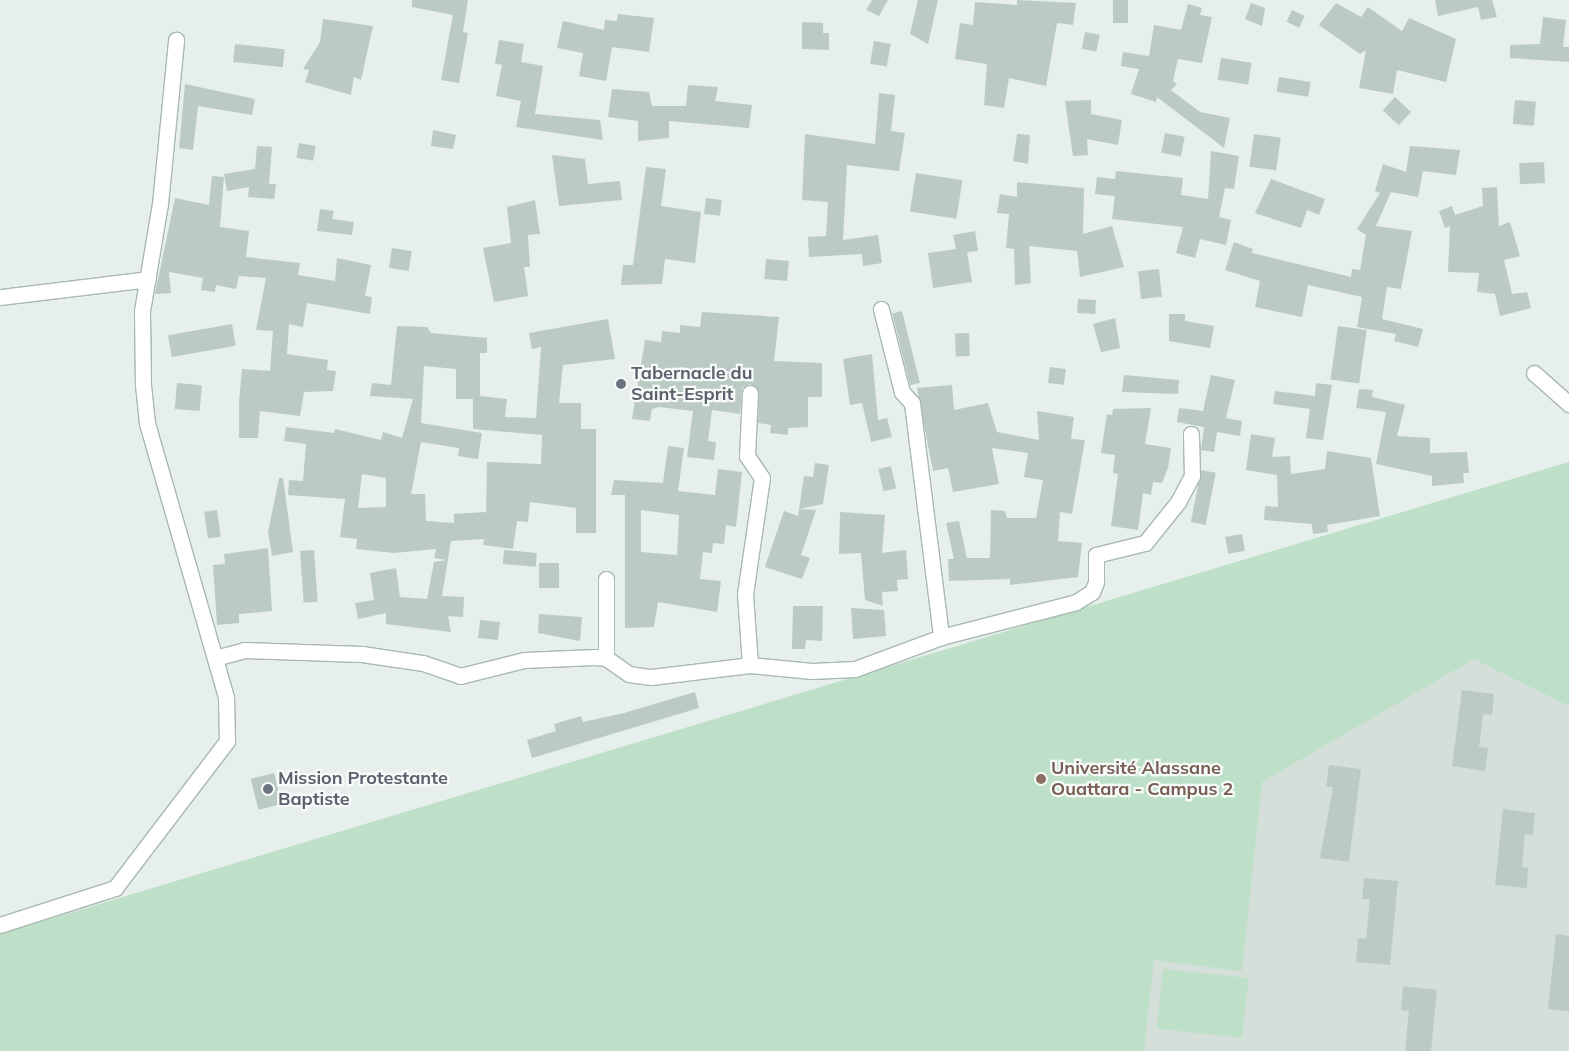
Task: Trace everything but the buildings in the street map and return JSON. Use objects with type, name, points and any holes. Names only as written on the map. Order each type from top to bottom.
[{"type":"street","points":[[0,925],[115,888],[137,863],[227,741],[226,697],[147,423],[142,311],[169,133],[176,40]]},
{"type":"street","points":[[0,297],[148,279]]},
{"type":"street","points":[[881,309],[902,392],[912,403],[941,637]]},
{"type":"street","points":[[1534,373],[1569,404]]},
{"type":"street","points":[[750,392],[747,456],[762,478],[745,594],[750,665]]},
{"type":"street","points":[[215,658],[244,650],[362,654],[423,663],[460,676],[524,660],[606,658],[630,674],[651,677],[750,665],[812,671],[855,669],[941,637],[1029,616],[1076,602],[1092,592],[1096,582],[1096,555],[1145,543],[1178,502],[1192,476],[1191,434]]},
{"type":"street","points":[[606,578],[606,658]]},
{"type":"shaded area","name":"Université Alassane Ouattara - Campus 2","points":[[1569,462],[1569,1051],[0,1051],[0,934]]},
{"type":"green space","name":"Université Alassane Ouattara - Campus 2","points":[[1569,462],[1569,706],[1474,659],[1262,782],[1242,971],[1154,960],[1144,1051],[0,1051],[0,934]]},
{"type":"green space","points":[[1163,969],[1249,978],[1242,1038],[1157,1029]]},
{"type":"place","name":"Tabernacle du Saint-Esprit","points":[[621,384]]},
{"type":"place","name":"Université Alassane Ouattara - Campus 2","points":[[1041,779]]},
{"type":"place","name":"Mission Protestante Baptiste","points":[[268,789]]}]
